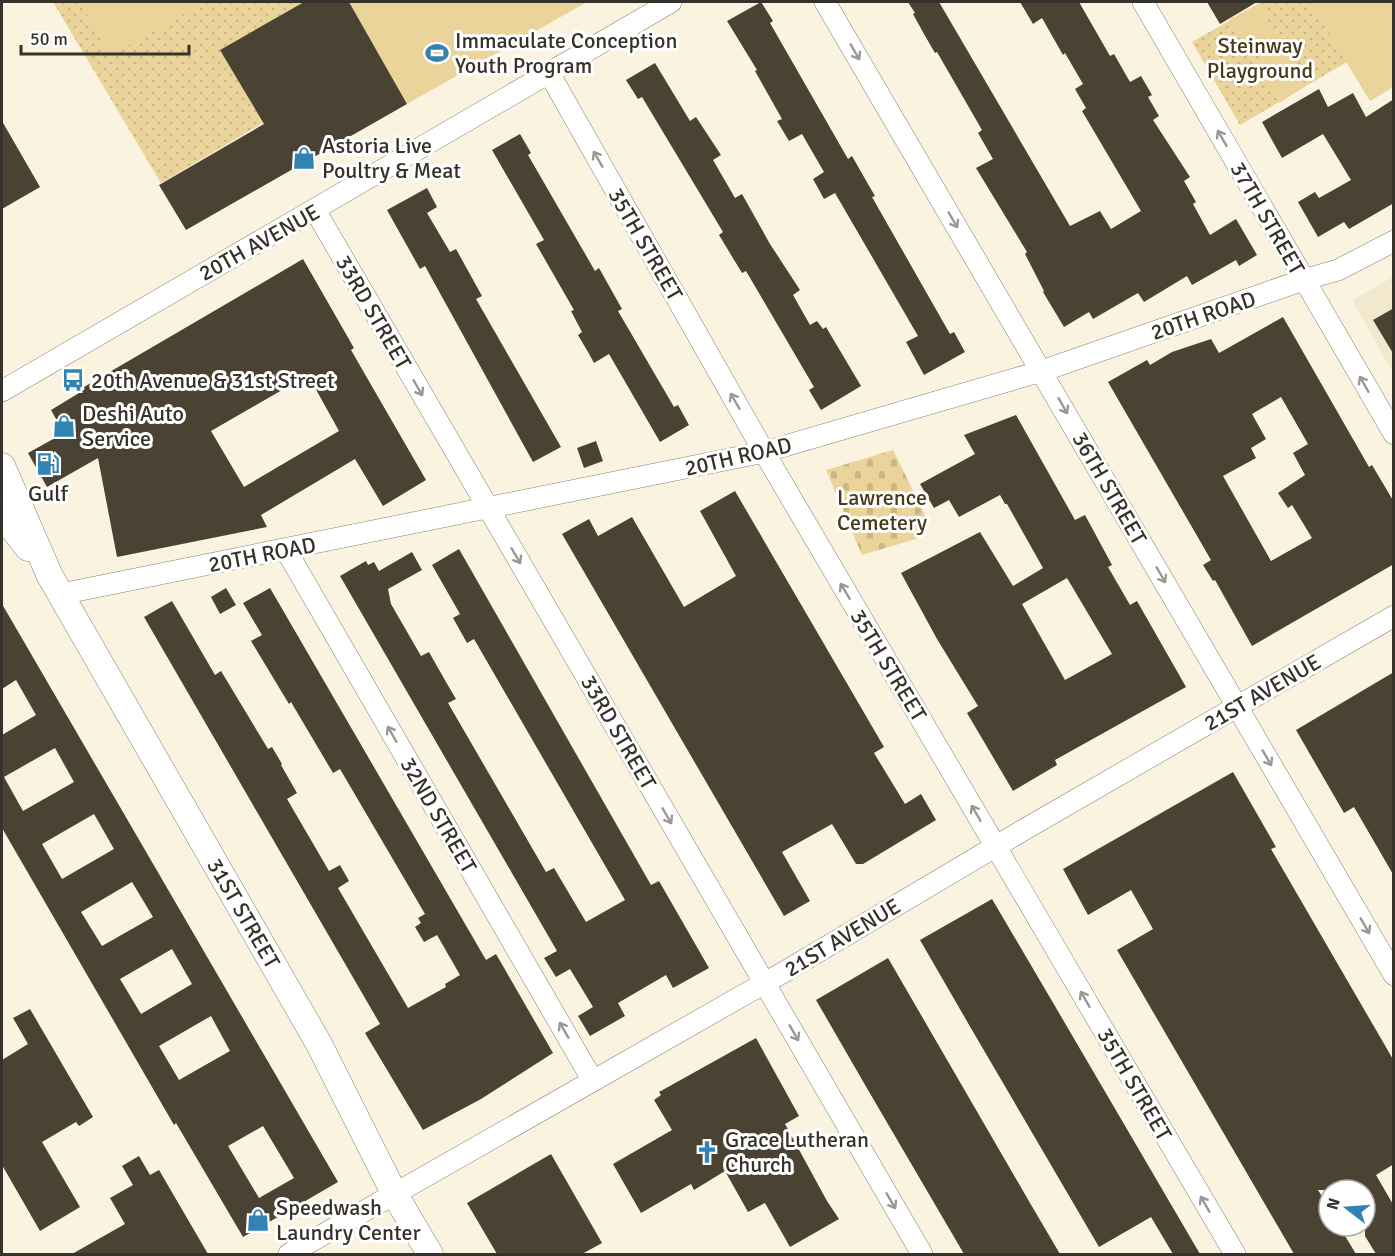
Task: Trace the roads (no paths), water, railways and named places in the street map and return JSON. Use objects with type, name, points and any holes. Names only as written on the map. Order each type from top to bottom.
[{"type":"street","name":"20TH AVENUE","points":[[2,391],[671,2]]},
{"type":"street","name":"36TH STREET","points":[[825,2],[1394,975]]},
{"type":"street","name":"37TH STREET","points":[[1143,2],[1394,434]]},
{"type":"street","name":"35TH STREET","points":[[549,73],[764,452],[1235,1254]]},
{"type":"street","name":"33RD STREET","points":[[315,210],[922,1254]]},
{"type":"street","name":"20TH ROAD","points":[[56,585],[286,550],[764,452],[1042,371],[1303,280],[1338,270],[1394,241]]},
{"type":"street","name":"31ST STREET","points":[[2,466],[56,585],[319,1044],[394,1193],[430,1254]]},
{"type":"street","name":"31ST STREET","points":[[2,515],[56,585]]},
{"type":"street","name":"32ND STREET","points":[[286,550],[593,1081]]},
{"type":"street","name":"21ST AVENUE","points":[[289,1254],[593,1081],[1394,616]]},
{"type":"place","name":"Immaculate Conception Youth Program","points":[[437,53]]},
{"type":"place","name":"Astoria Live Poultry & Meat","points":[[304,158]]},
{"type":"place","name":"20th Avenue & 31st Street","points":[[73,380]]},
{"type":"place","name":"Deshi Auto Service","points":[[64,426]]},
{"type":"place","name":"Gulf","points":[[48,464]]},
{"type":"place","name":"Grace Lutheran Church","points":[[707,1152]]},
{"type":"place","name":"Speedwash Laundry Center","points":[[258,1220]]},
{"type":"park label","name":"Steinway Playground","points":[[1260,58]]},
{"type":"park label","name":"Lawrence Cemetery","points":[[882,510]]}]
